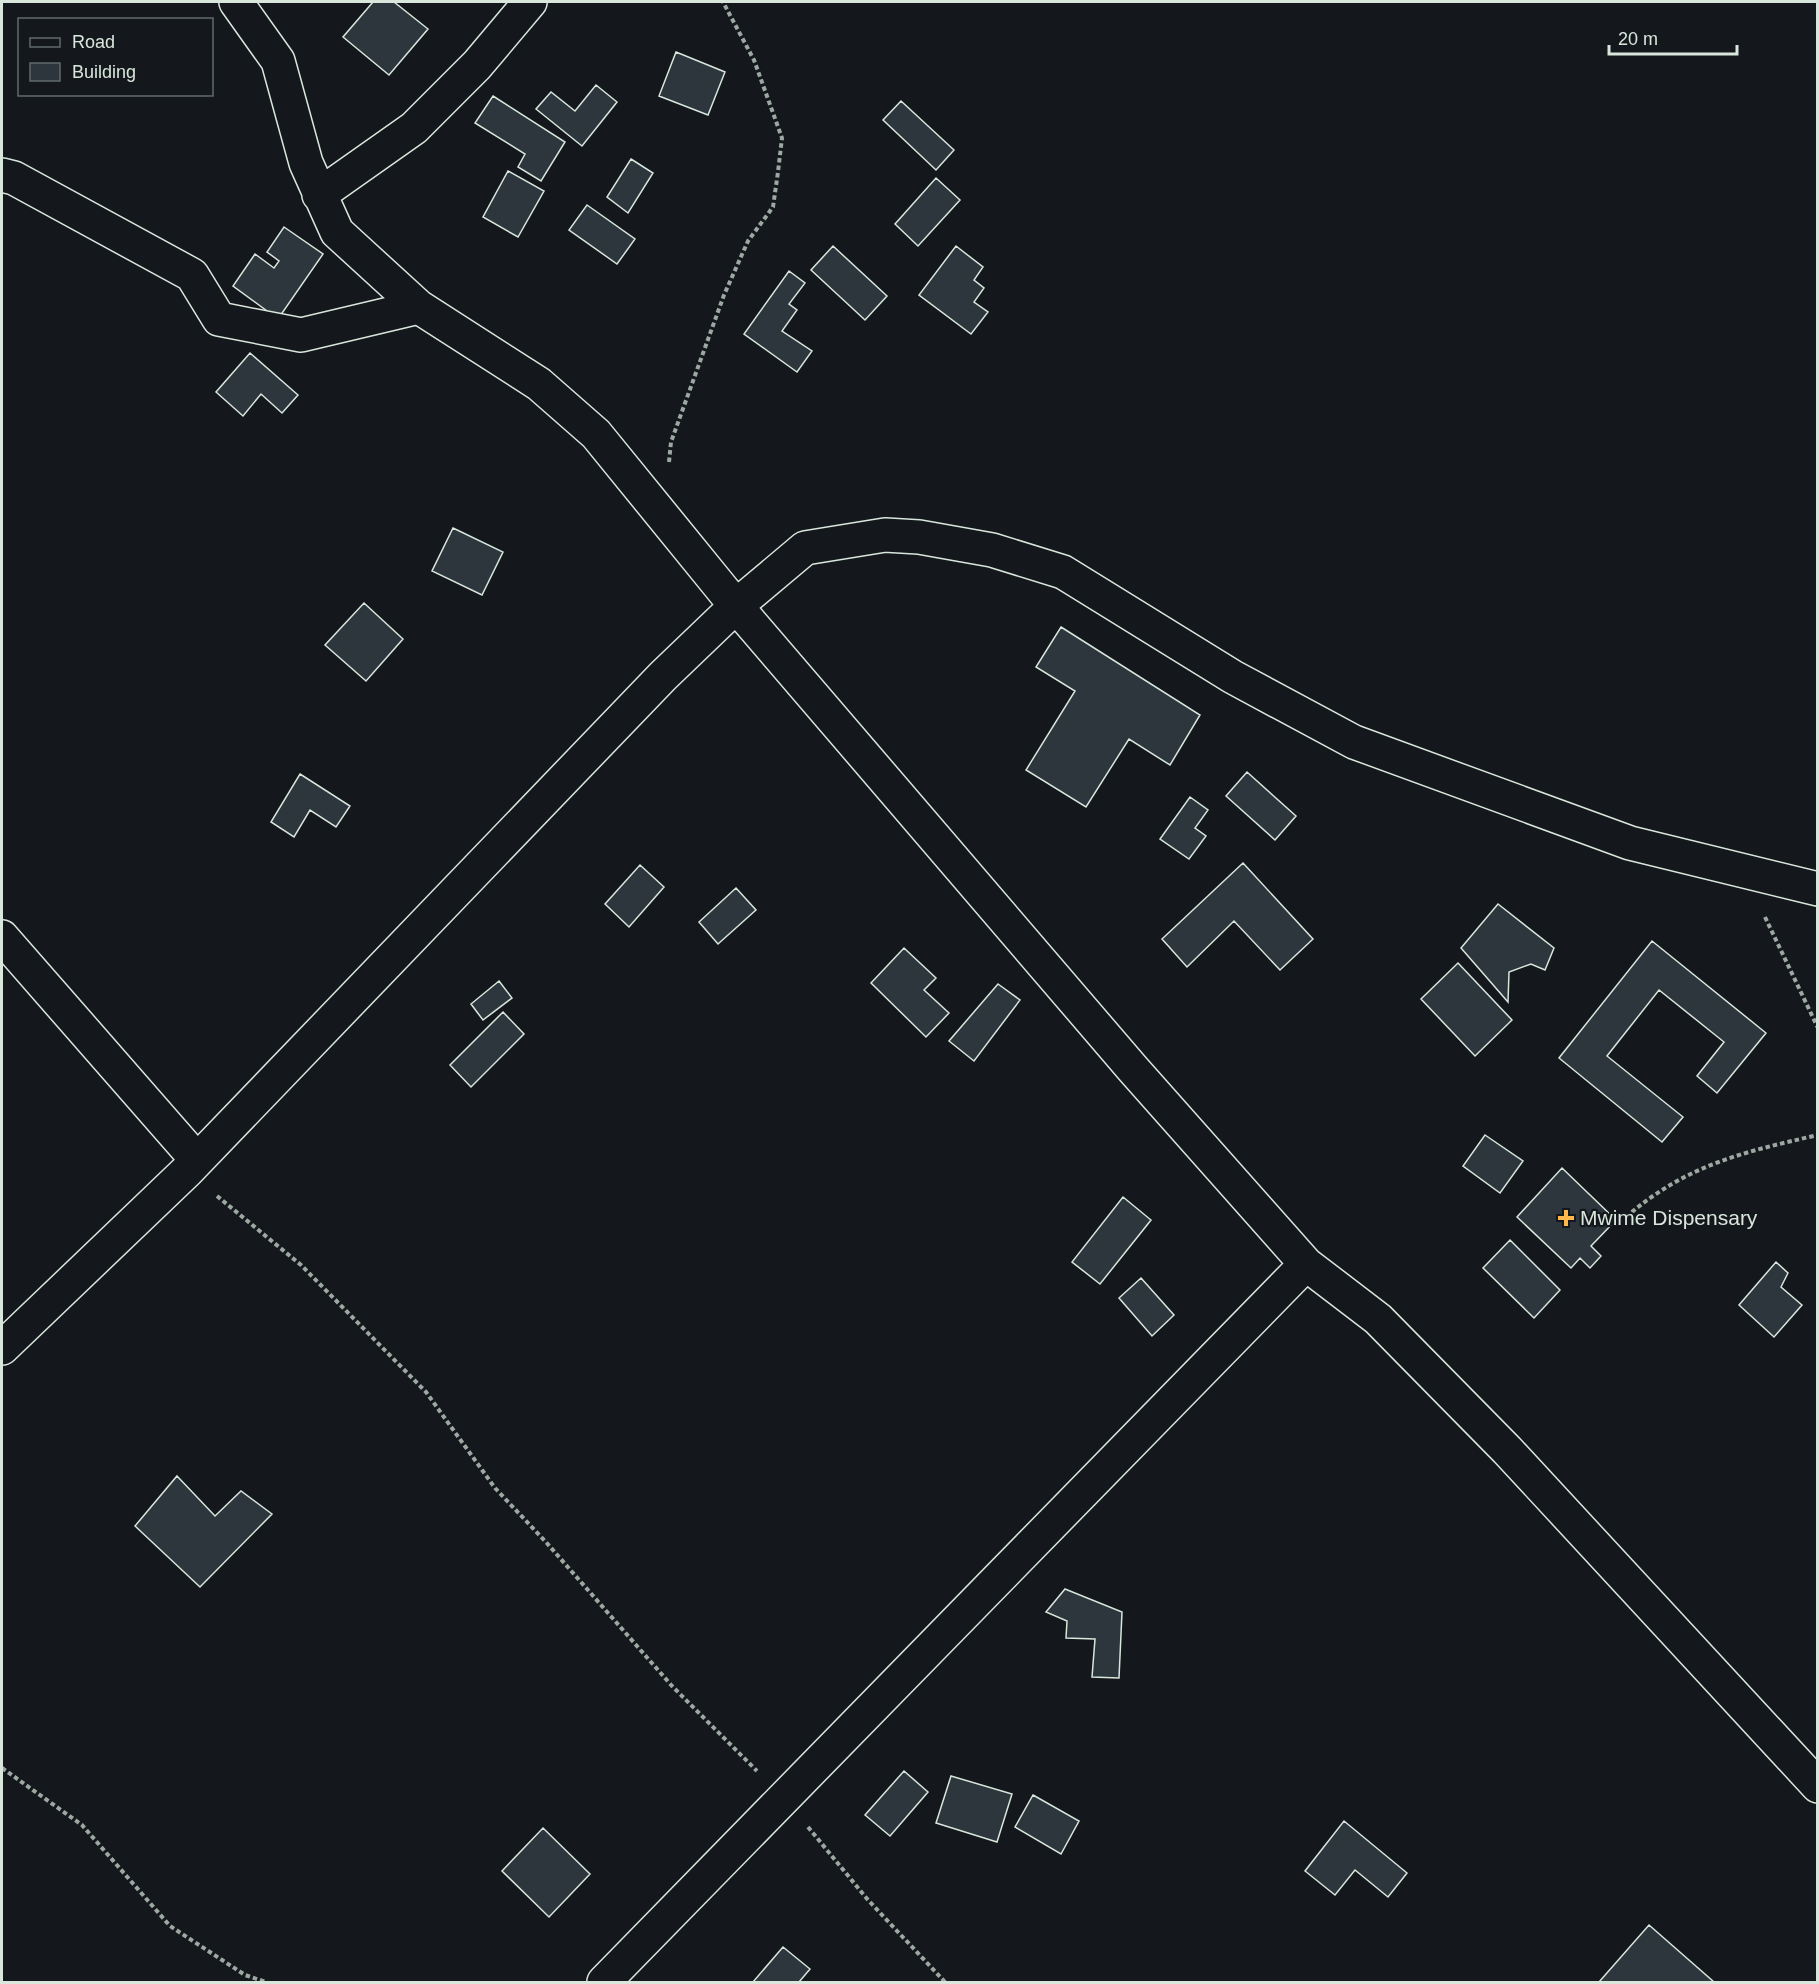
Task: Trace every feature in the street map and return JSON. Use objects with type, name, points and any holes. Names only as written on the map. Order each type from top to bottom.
[{"type":"street","points":[[236,2],[278,61],[306,163],[337,232],[419,307],[539,384],[596,434],[736,606],[1133,1069],[1306,1264],[1378,1319],[1507,1450],[1818,1786]]},
{"type":"street","points":[[320,195],[414,128],[477,65],[530,2]]},
{"type":"street","points":[[2,175],[14,178],[192,275],[219,319],[301,335],[419,307]]},
{"type":"street","points":[[2,1348],[192,1166],[663,675],[736,606],[805,548],[885,535],[919,537],[992,550],[1064,572],[1233,677],[1354,742],[1630,843],[1818,888]]},
{"type":"street","points":[[2,937],[192,1166]]},
{"type":"street","points":[[604,1983],[1306,1264]]},
{"type":"path","points":[[663,516],[671,442],[688,390],[748,240],[773,207],[782,138],[754,60],[723,2]]},
{"type":"path","points":[[1743,870],[1818,1028]]},
{"type":"path","points":[[1626,1217],[1652,1195],[1683,1175],[1734,1155],[1818,1135]]},
{"type":"path","points":[[192,1166],[301,1265],[426,1392],[495,1488],[545,1541],[672,1686],[784,1798],[867,1900],[945,1983]]},
{"type":"path","points":[[2,1768],[82,1825],[170,1926],[245,1975],[266,1983]]},
{"type":"building","points":[[373,2],[394,2],[428,29],[389,75],[343,37]]},
{"type":"building","points":[[676,52],[725,72],[708,115],[659,96]]},
{"type":"building","points":[[596,85],[617,102],[582,146],[536,109],[551,92],[575,111]]},
{"type":"building","points":[[493,96],[565,142],[541,181],[518,167],[525,154],[475,123]]},
{"type":"building","points":[[901,101],[954,150],[936,170],[883,120]]},
{"type":"building","points":[[631,159],[653,173],[628,213],[607,197]]},
{"type":"building","points":[[508,171],[544,191],[518,237],[483,217]]},
{"type":"building","points":[[936,178],[960,200],[918,246],[895,224]]},
{"type":"building","points":[[587,205],[635,239],[617,264],[569,230]]},
{"type":"building","points":[[284,227],[323,254],[278,319],[233,286],[255,254],[274,268],[279,261],[267,252]]},
{"type":"building","points":[[833,246],[887,296],[865,320],[811,270]]},
{"type":"building","points":[[956,246],[983,267],[974,280],[984,288],[974,302],[988,312],[971,334],[919,295]]},
{"type":"building","points":[[789,271],[805,283],[789,304],[797,310],[782,331],[812,351],[797,372],[744,334]]},
{"type":"building","points":[[250,353],[298,395],[282,413],[261,394],[243,416],[216,392]]},
{"type":"building","points":[[453,528],[503,552],[482,595],[432,571]]},
{"type":"building","points":[[364,603],[403,639],[366,681],[325,645]]},
{"type":"building","points":[[1061,627],[1200,715],[1170,765],[1129,739],[1086,807],[1026,770],[1075,691],[1036,667]]},
{"type":"building","points":[[1247,772],[1296,816],[1275,840],[1226,796]]},
{"type":"building","points":[[300,774],[350,806],[336,827],[310,810],[294,837],[271,822]]},
{"type":"building","points":[[1190,797],[1208,810],[1195,828],[1206,836],[1189,859],[1160,839]]},
{"type":"building","points":[[1243,863],[1313,939],[1280,970],[1234,921],[1187,967],[1162,939]]},
{"type":"building","points":[[640,865],[664,887],[629,927],[605,904]]},
{"type":"building","points":[[736,888],[756,910],[718,944],[699,922]]},
{"type":"building","points":[[1498,904],[1554,948],[1545,970],[1531,964],[1509,972],[1508,1002],[1461,948]]},
{"type":"building","points":[[1652,941],[1766,1033],[1717,1093],[1697,1076],[1724,1042],[1659,990],[1607,1056],[1683,1117],[1662,1142],[1559,1058]]},
{"type":"building","points":[[904,948],[936,978],[924,990],[949,1013],[926,1037],[871,983]]},
{"type":"building","points":[[1458,963],[1512,1020],[1475,1056],[1421,999]]},
{"type":"building","points":[[499,981],[512,998],[483,1020],[471,1004]]},
{"type":"building","points":[[998,984],[1020,1000],[974,1061],[949,1041]]},
{"type":"building","points":[[503,1012],[524,1034],[471,1087],[450,1065]]},
{"type":"building","points":[[1485,1135],[1523,1161],[1500,1193],[1463,1166]]},
{"type":"building","name":"Mwime Dispensary","points":[[1562,1168],[1616,1220],[1591,1246],[1601,1256],[1590,1268],[1580,1258],[1571,1268],[1517,1217]]},
{"type":"building","points":[[1123,1197],[1151,1220],[1100,1284],[1072,1262]]},
{"type":"building","points":[[1510,1240],[1560,1290],[1534,1318],[1483,1268]]},
{"type":"building","points":[[1776,1262],[1788,1273],[1781,1287],[1802,1305],[1774,1337],[1739,1305]]},
{"type":"building","points":[[1141,1278],[1174,1315],[1152,1336],[1119,1298]]},
{"type":"building","points":[[177,1476],[215,1516],[241,1491],[272,1514],[200,1587],[135,1526]]},
{"type":"building","points":[[1065,1589],[1122,1612],[1119,1678],[1092,1677],[1095,1639],[1066,1638],[1067,1621],[1046,1612]]},
{"type":"building","points":[[904,1771],[928,1792],[890,1836],[865,1815]]},
{"type":"building","points":[[951,1776],[1012,1794],[997,1842],[936,1823]]},
{"type":"building","points":[[1033,1795],[1079,1821],[1061,1854],[1015,1827]]},
{"type":"building","points":[[1344,1821],[1407,1873],[1388,1897],[1355,1870],[1335,1895],[1305,1871]]},
{"type":"building","points":[[543,1828],[590,1874],[549,1917],[502,1871]]},
{"type":"building","points":[[1649,1925],[1714,1982],[1599,1982]]},
{"type":"building","points":[[783,1947],[810,1969],[799,1982],[753,1982]]},
{"type":"place","name":"Mwime Dispensary","points":[[1566,1218]]}]
